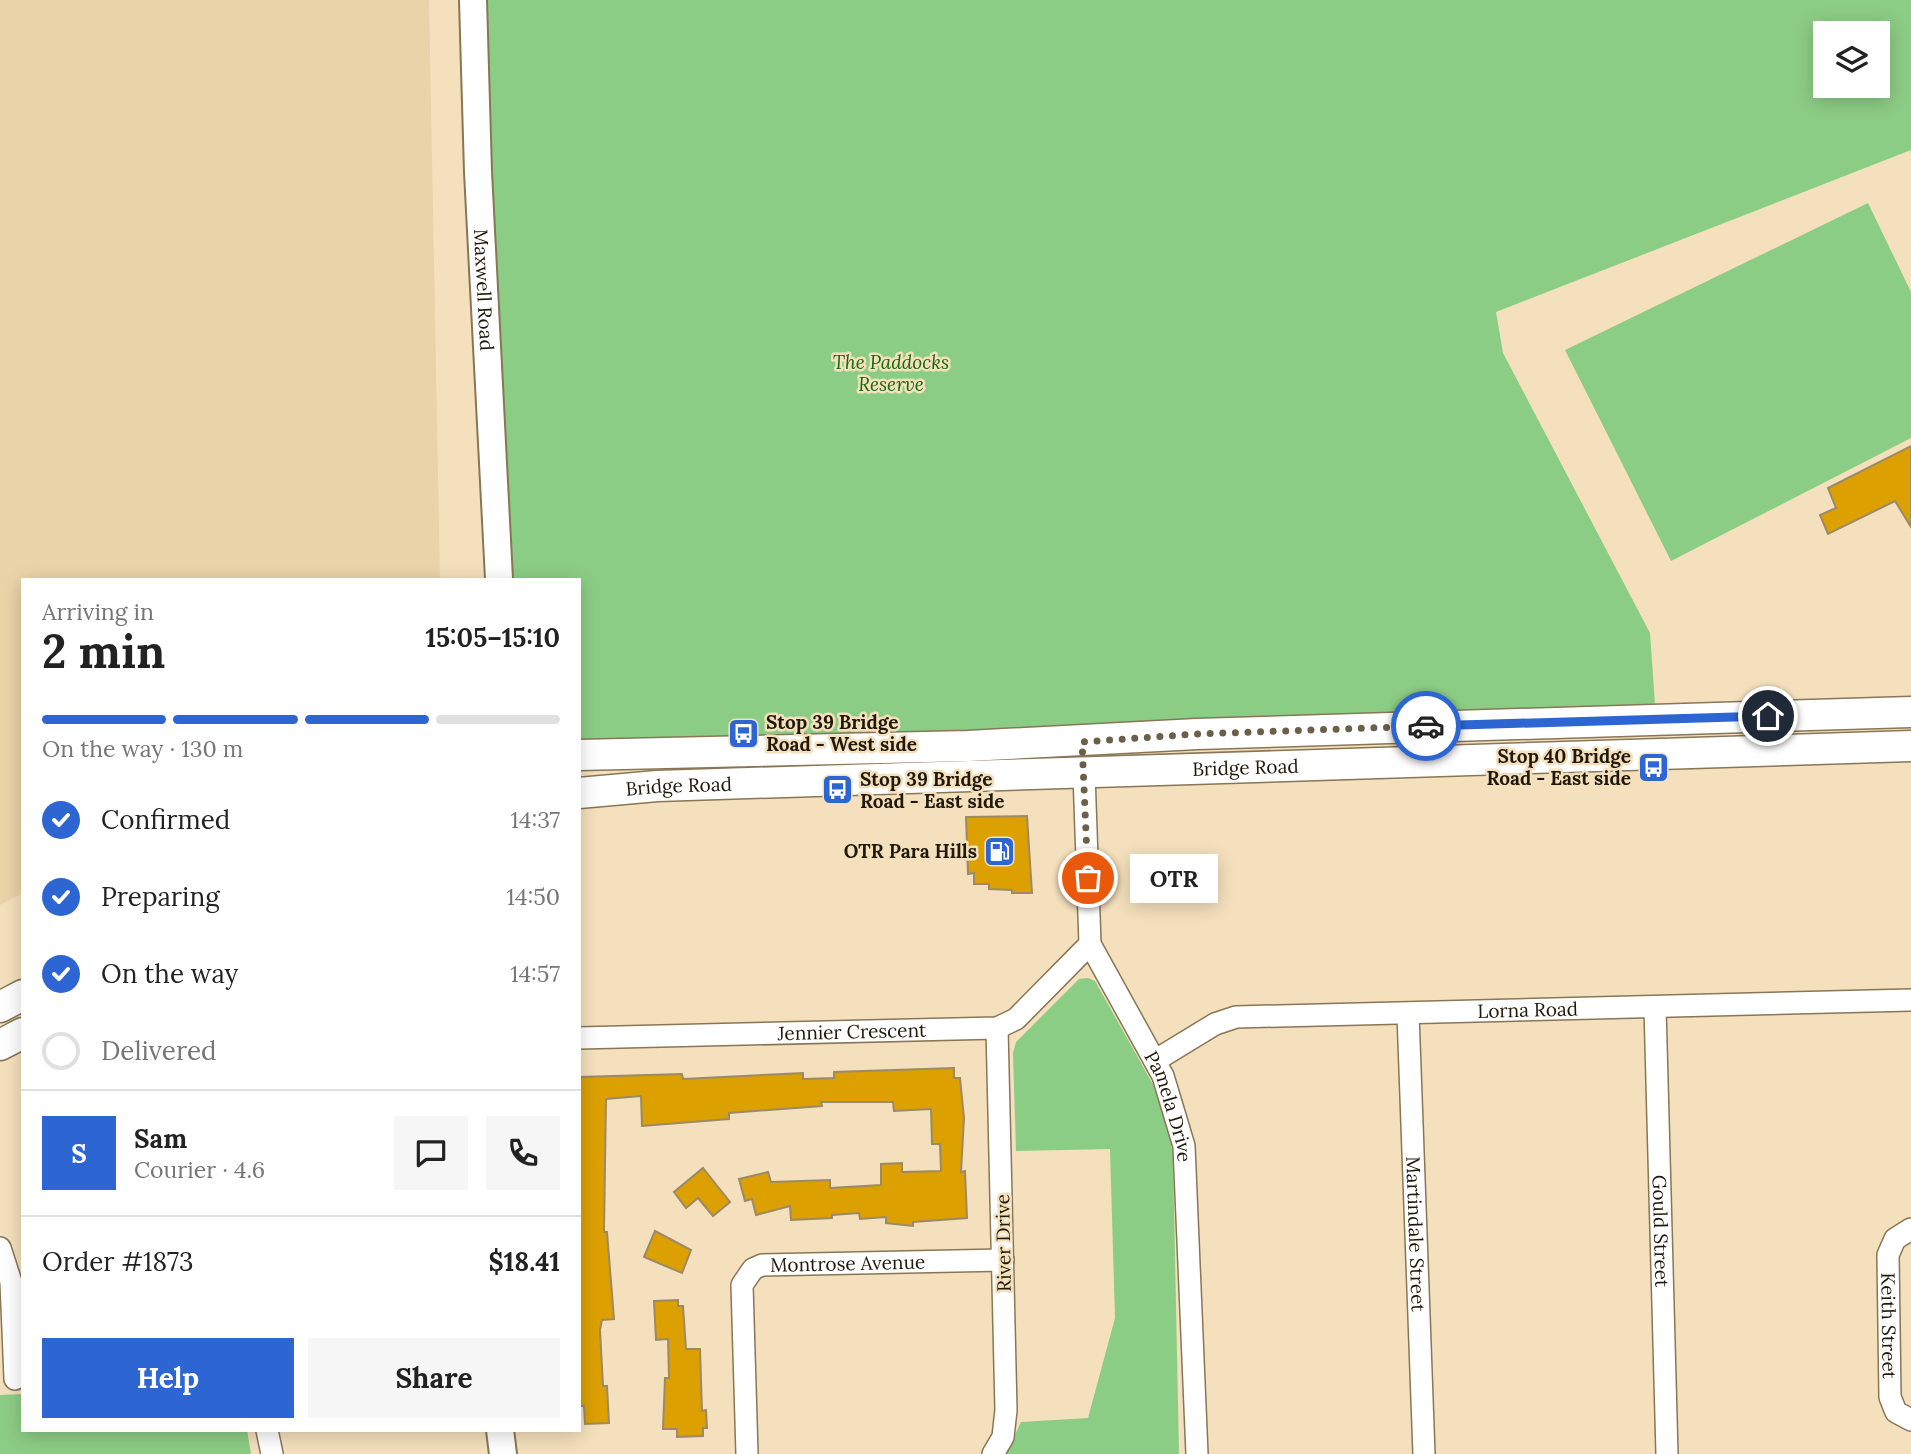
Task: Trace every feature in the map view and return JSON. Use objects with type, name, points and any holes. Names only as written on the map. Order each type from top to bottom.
[{"type":"main road","name":"Bridge Road","points":[[581,755],[1082,742],[1197,734],[1904,712]]},
{"type":"main road","points":[[1904,712],[1905,747]]},
{"type":"main road","points":[[1082,742],[1084,774]]},
{"type":"main road","name":"Bridge Road","points":[[581,793],[657,786],[1905,747]]},
{"type":"main road","points":[[0,1007],[21,996]]},
{"type":"main road","points":[[0,1045],[21,1034]]},
{"type":"street","name":"Maxwell Road","points":[[473,0],[478,172],[499,578]]},
{"type":"street","name":"Pamela Drive","points":[[1084,774],[1090,944],[1156,1060],[1180,1127],[1187,1168],[1197,1454]]},
{"type":"street","points":[[998,1028],[1016,1019],[1090,944]]},
{"type":"street","name":"Lorna Road","points":[[1156,1060],[1215,1024],[1236,1017],[1911,1000]]},
{"type":"street","name":"Gould Street","points":[[1655,1007],[1667,1454]]},
{"type":"street","name":"Martindale Street","points":[[1408,1014],[1424,1454]]},
{"type":"street","name":"Jennier Crescent","points":[[581,1038],[998,1028]]},
{"type":"street","name":"River Drive","points":[[993,1454],[1005,1425],[998,1028]]},
{"type":"street","name":"Keith Street","points":[[1911,1229],[1895,1239],[1888,1255],[1890,1397],[1896,1412],[1911,1420]]},
{"type":"street","points":[[2,1258],[11,1282],[13,1379]]},
{"type":"street","name":"Montrose Avenue","points":[[747,1454],[742,1285],[753,1269],[762,1265],[1003,1260]]},
{"type":"street","points":[[267,1432],[271,1454]]},
{"type":"street","points":[[500,1432],[503,1454]]},
{"type":"shaded area","points":[[0,0],[429,0],[440,578],[21,578],[21,894],[0,905]]},
{"type":"green space","name":"The Paddocks Reserve","points":[[475,0],[1911,0],[1911,150],[1496,312],[1503,353],[1650,633],[1656,719],[581,757],[581,578],[493,578]]},
{"type":"green space","points":[[1868,203],[1911,292],[1911,438],[1671,561],[1565,350]]},
{"type":"green space","points":[[1088,978],[1095,981],[1155,1088],[1166,1117],[1173,1155],[1179,1454],[1006,1454],[1021,1422],[1088,1418],[1115,1318],[1110,1149],[1016,1151],[1013,1053],[1016,1042],[1079,979]]},
{"type":"green space","points":[[21,1394],[21,1432],[247,1432],[251,1454],[0,1454],[0,1395]]},
{"type":"building","points":[[1911,446],[1911,527],[1895,501],[1828,534],[1820,515],[1836,508],[1828,488]]},
{"type":"building","points":[[1027,816],[1032,893],[1012,893],[1012,890],[989,889],[989,884],[974,884],[974,873],[968,874],[966,817]]},
{"type":"building","points":[[954,1068],[954,1078],[960,1078],[964,1118],[961,1172],[965,1171],[967,1218],[913,1222],[913,1226],[886,1223],[886,1217],[860,1219],[859,1213],[832,1215],[832,1218],[791,1220],[790,1206],[756,1215],[752,1199],[745,1201],[739,1179],[768,1172],[771,1182],[830,1180],[830,1188],[881,1185],[881,1164],[902,1163],[902,1172],[941,1171],[940,1144],[932,1144],[931,1109],[894,1111],[893,1102],[821,1102],[822,1106],[729,1113],[729,1119],[642,1126],[641,1096],[606,1099],[604,1232],[607,1232],[614,1319],[602,1320],[600,1330],[603,1386],[607,1386],[609,1423],[585,1424],[584,1406],[581,1406],[581,1077],[682,1074],[683,1079],[803,1073],[803,1079],[834,1078],[834,1072]]},
{"type":"building","points":[[703,1168],[730,1202],[713,1216],[698,1198],[686,1208],[674,1192]]},
{"type":"building","points":[[655,1231],[691,1250],[682,1273],[644,1257]]},
{"type":"building","points":[[678,1300],[678,1306],[683,1306],[686,1349],[700,1349],[702,1411],[706,1410],[707,1428],[703,1428],[703,1436],[677,1437],[677,1429],[663,1429],[665,1378],[669,1378],[668,1339],[656,1340],[654,1301]]},
{"type":"way so far","points":[[1088,878],[1082,742],[1197,734],[1426,726]]},
{"type":"place","name":"Stop 39 Bridge Road - West side","points":[[743,733]]},
{"type":"place","name":"Stop 40 Bridge Road - East side","points":[[1654,767]]},
{"type":"place","name":"Stop 39 Bridge Road - East side","points":[[837,790]]},
{"type":"place","name":"OTR Para Hills","points":[[1000,851]]},
{"type":"place","name":"OTR","points":[[1088,878]]},
{"type":"route","points":[[1426,726],[1768,716]]}]
